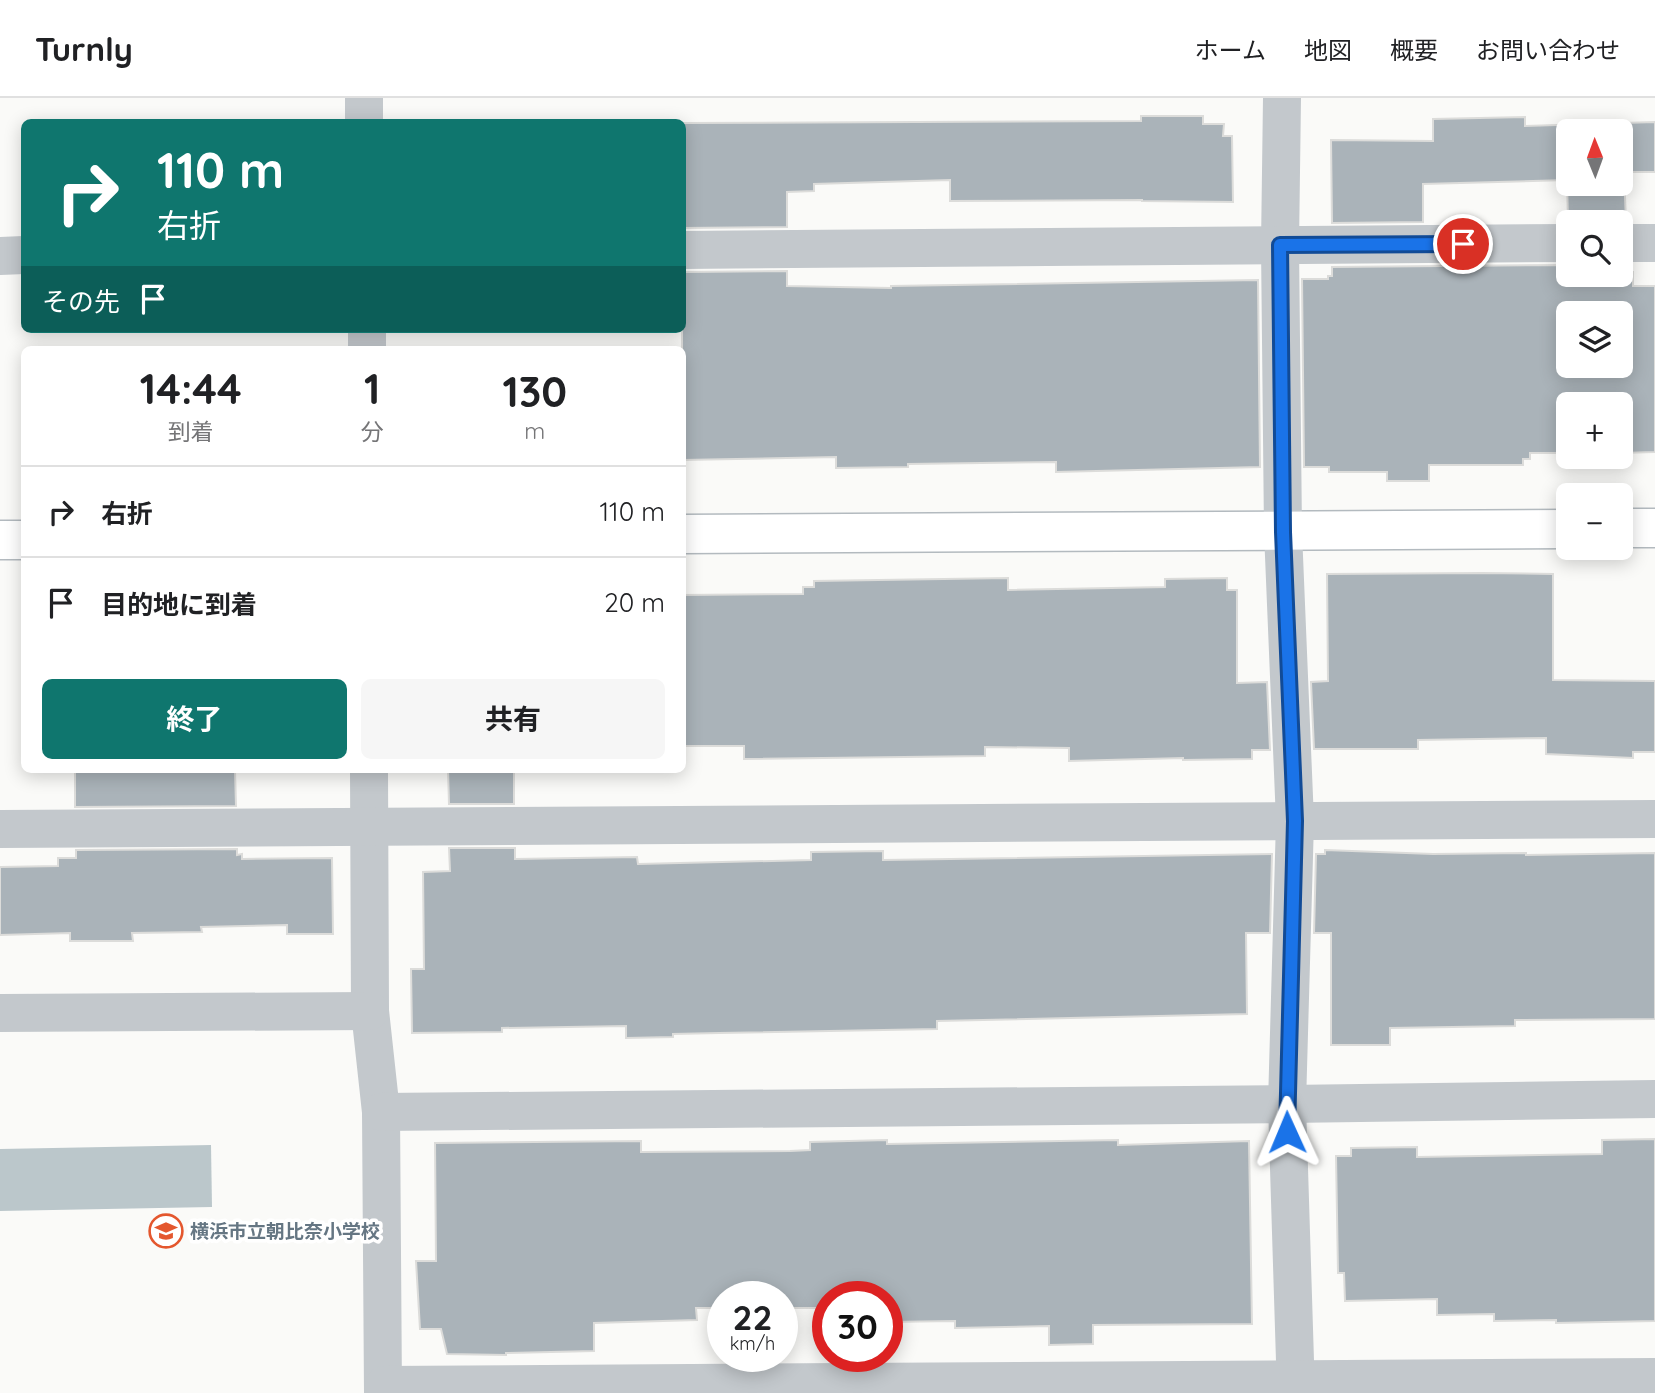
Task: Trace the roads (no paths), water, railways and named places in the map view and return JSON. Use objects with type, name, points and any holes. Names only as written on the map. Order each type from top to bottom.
[{"type":"street","points":[[364,98],[364,119]]},
{"type":"street","points":[[1282,98],[1280,245],[1283,532],[1295,821],[1287,1104],[1296,1386]]},
{"type":"street","points":[[686,250],[1556,243]]},
{"type":"street","points":[[1633,243],[1655,243]]},
{"type":"street","points":[[0,256],[21,256]]},
{"type":"street","points":[[1633,528],[1655,528]]},
{"type":"street","points":[[686,534],[1556,529]]},
{"type":"street","points":[[0,540],[21,540]]},
{"type":"street","points":[[369,773],[370,1011],[381,1112],[384,1389],[1296,1386],[1655,1377]]},
{"type":"street","points":[[0,829],[1655,819]]},
{"type":"street","points":[[0,1013],[370,1011]]},
{"type":"street","points":[[381,1112],[1655,1099]]},
{"type":"place","name":"横浜市立朝比奈小学校","points":[[166,1231]]}]
